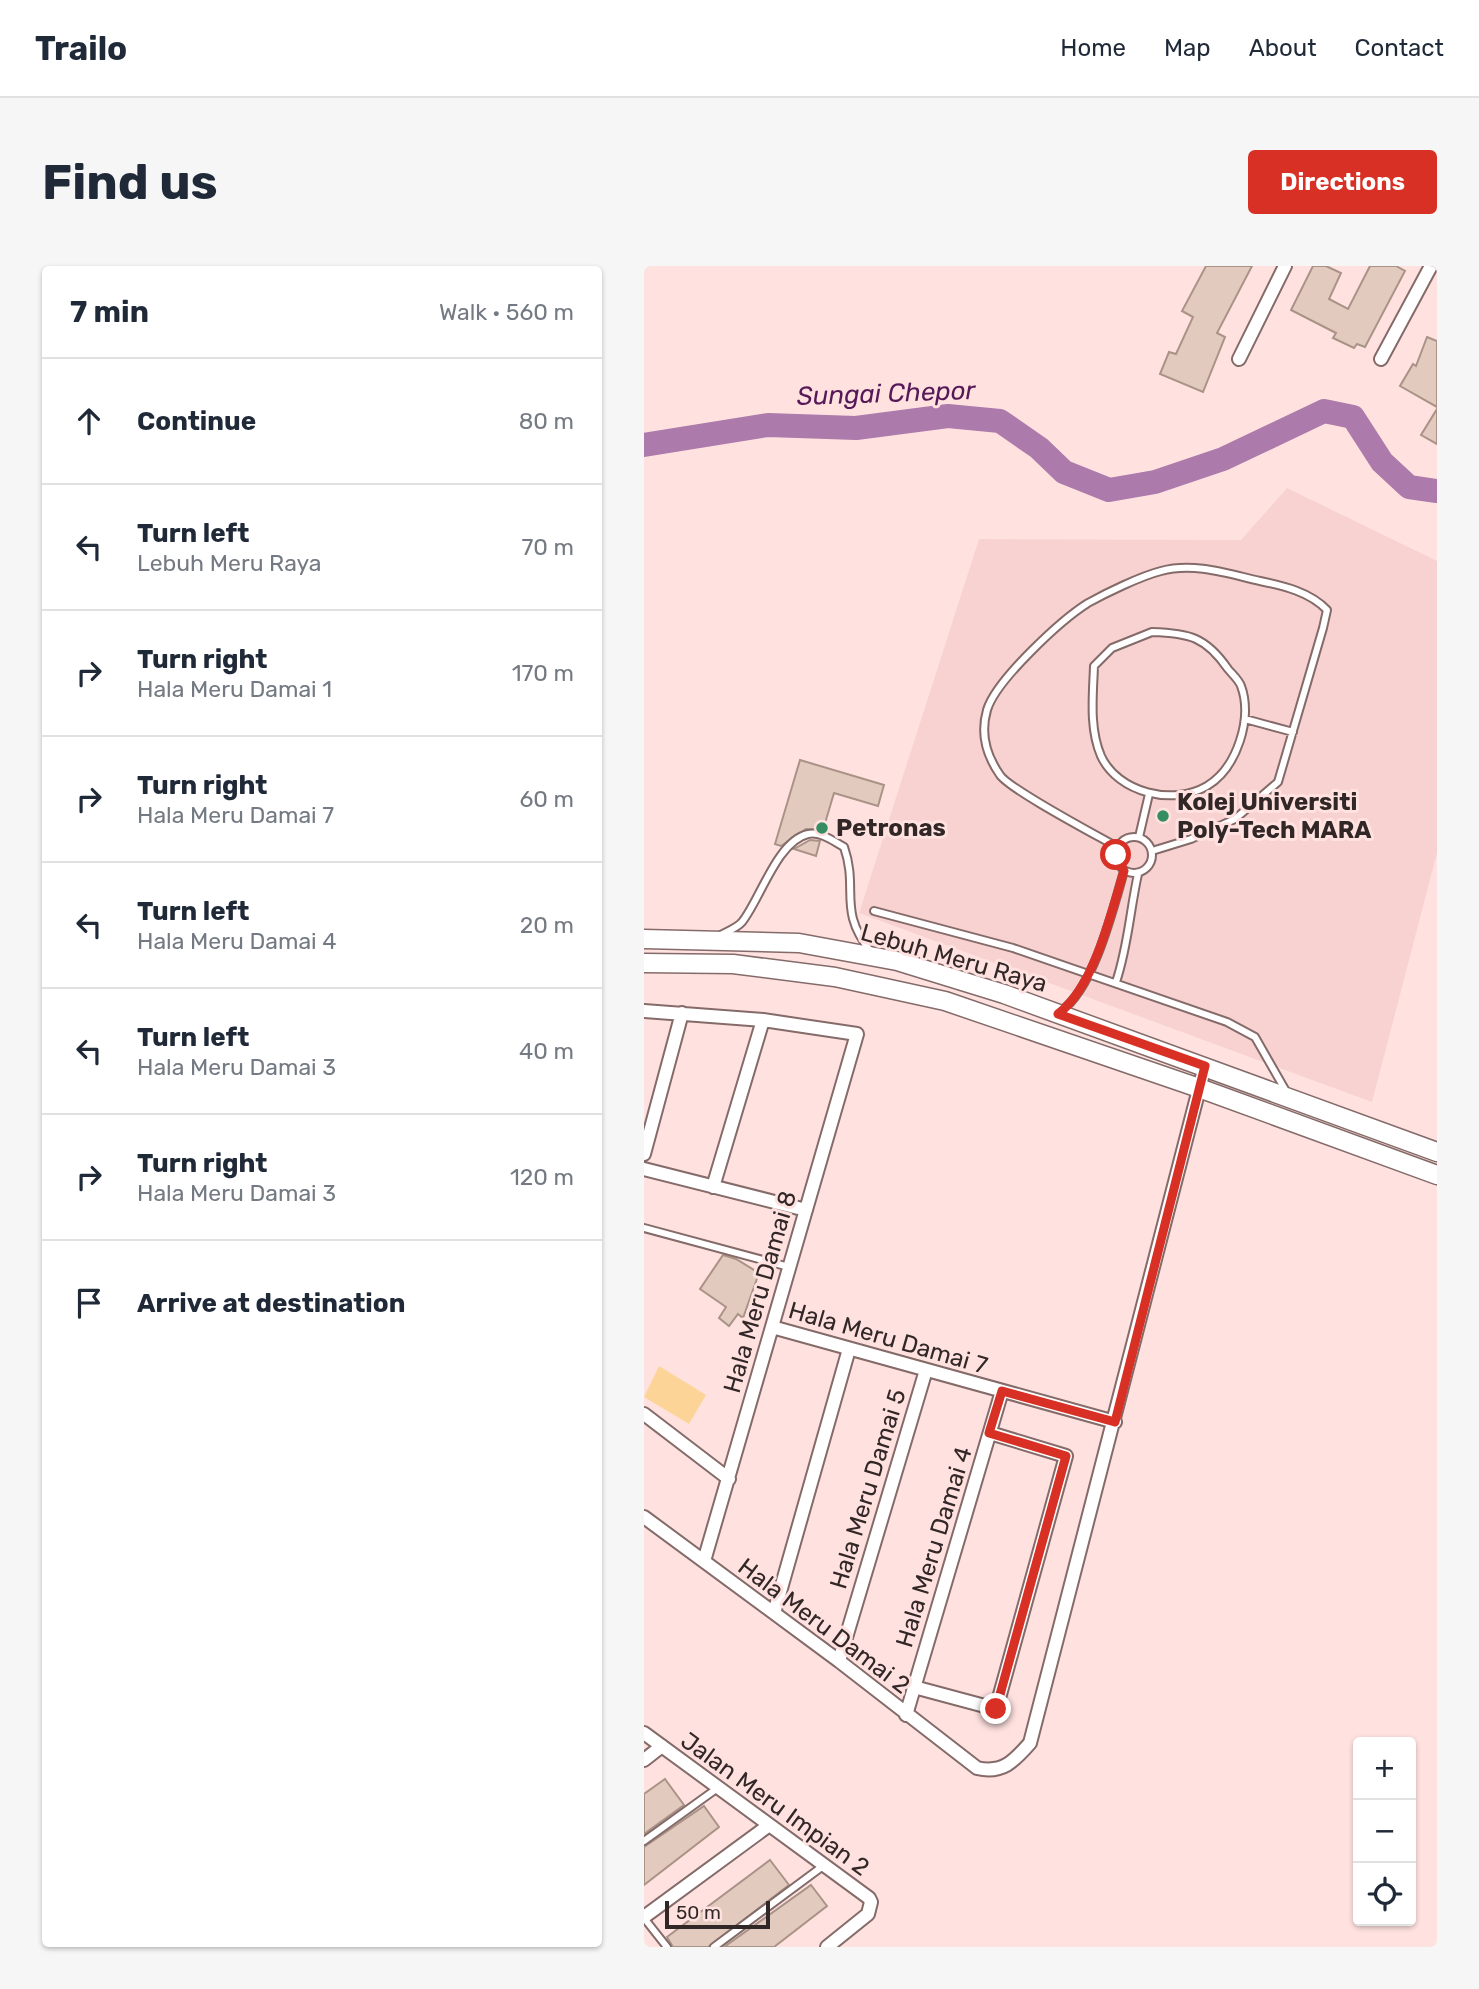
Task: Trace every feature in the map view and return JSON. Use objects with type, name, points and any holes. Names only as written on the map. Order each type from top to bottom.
[{"type":"main road","name":"Lebuh Meru Raya","points":[[644,939],[799,943],[875,957],[1003,994],[1437,1152]]},
{"type":"main road","name":"Lebuh Meru Raya","points":[[644,963],[733,964],[891,988],[945,1001],[1199,1088],[1437,1175]]},
{"type":"street","points":[[1239,359],[1285,266]]},
{"type":"street","points":[[1381,359],[1432,266]]},
{"type":"street","points":[[644,1011],[763,1020],[712,1186]]},
{"type":"street","points":[[644,1154],[682,1013]]},
{"type":"street","name":"Hala Meru Damai 8","points":[[704,1561],[856,1034],[763,1020]]},
{"type":"street","points":[[1115,1422],[1205,1066]]},
{"type":"street","points":[[644,1169],[806,1210]]},
{"type":"street","name":"Hala Meru Damai 7","points":[[772,1327],[1115,1422]]},
{"type":"street","points":[[774,1613],[849,1349]]},
{"type":"street","name":"Hala Meru Damai 5","points":[[839,1661],[926,1370]]},
{"type":"street","name":"Hala Meru Damai 4","points":[[906,1715],[1002,1391]]},
{"type":"street","points":[[644,1414],[729,1479]]},
{"type":"street","name":"Hala Meru Damai 2","points":[[644,1517],[839,1661],[978,1769],[999,1770],[1030,1743],[1115,1422]]},
{"type":"street","points":[[914,1687],[996,1709],[1066,1456],[989,1433]]},
{"type":"street","name":"Jalan Meru Impian 2","points":[[644,1733],[869,1898],[869,1914],[827,1947]]},
{"type":"street","points":[[644,1760],[662,1746]]},
{"type":"street","points":[[644,1918],[768,1826]]},
{"type":"lane","points":[[1117,847],[1002,778],[988,756],[984,734],[988,709],[996,692],[1043,640],[1088,603],[1162,571],[1206,568],[1277,585],[1315,598],[1326,610],[1278,782],[1262,799],[1236,819],[1191,839],[1152,851]]},
{"type":"lane","points":[[1152,632],[1185,633],[1216,652],[1241,686],[1245,719],[1233,757],[1208,786],[1181,795],[1149,794],[1125,782],[1101,757],[1093,724],[1094,666],[1112,648],[1152,632]]},
{"type":"lane","points":[[1245,719],[1293,732]]},
{"type":"lane","points":[[1139,837],[1149,794]]},
{"type":"lane","points":[[711,941],[741,923],[790,845],[807,834],[821,835],[844,847],[850,864],[850,910],[855,932],[875,957]]},
{"type":"lane","points":[[1116,982],[1124,959],[1127,923],[1138,874],[1152,863],[1152,851],[1146,841],[1139,837],[1124,840],[1117,847],[1118,864],[1124,871],[1138,874]]},
{"type":"lane","points":[[1058,1014],[1074,1001],[1089,972],[1124,871]]},
{"type":"lane","points":[[874,911],[945,928],[1089,972],[1227,1022],[1255,1037],[1290,1097]]},
{"type":"lane","points":[[644,1228],[789,1268]]},
{"type":"lane","points":[[644,1841],[719,1787]]},
{"type":"lane","points":[[714,1947],[823,1866]]},
{"type":"lane","points":[[644,1918],[667,1947]]},
{"type":"shaded area","name":"Kolej Universiti Poly-Tech MARA","points":[[1287,488],[1437,561],[1437,853],[1372,1102],[859,913],[979,539],[1241,540]]},
{"type":"shaded area","points":[[659,1366],[706,1395],[689,1424],[644,1397]]},
{"type":"building","points":[[1206,266],[1252,266],[1217,333],[1225,337],[1203,392],[1160,374],[1169,352],[1176,354],[1193,317],[1182,311]]},
{"type":"building","points":[[1313,266],[1326,266],[1341,273],[1329,299],[1348,309],[1370,266],[1396,266],[1405,271],[1365,347],[1357,344],[1354,348],[1333,338],[1336,333],[1291,310]]},
{"type":"building","points":[[1427,337],[1437,341],[1437,407],[1400,386],[1413,364],[1416,366]]},
{"type":"building","points":[[1437,409],[1437,444],[1421,435]]},
{"type":"building","points":[[800,760],[884,785],[878,806],[834,793],[823,830],[806,829],[781,846],[775,844]]},
{"type":"building","points":[[810,840],[820,841],[816,856],[794,849]]},
{"type":"building","points":[[723,1255],[736,1259],[759,1273],[743,1318],[738,1314],[729,1326],[719,1318],[726,1307],[700,1289]]},
{"type":"building","points":[[665,1779],[684,1805],[644,1834],[644,1794]]},
{"type":"building","points":[[704,1806],[719,1827],[644,1885],[644,1847]]},
{"type":"building","points":[[770,1860],[789,1885],[708,1947],[673,1947],[667,1937]]},
{"type":"building","points":[[811,1885],[827,1906],[774,1947],[724,1947]]},
{"type":"waterway","name":"Sungai Chepor","points":[[644,445],[768,425],[856,428],[948,416],[1000,421],[1039,448],[1064,472],[1109,490],[1155,482],[1223,459],[1324,411],[1353,417],[1382,462],[1409,487],[1437,491]]},
{"type":"place","name":"Kolej Universiti Poly-Tech MARA","points":[[1163,816]]},
{"type":"place","name":"Petronas","points":[[822,828]]},
{"type":"route","points":[[996,1709],[1066,1456],[989,1433],[1002,1391],[1115,1422],[1205,1066],[1058,1014],[1074,1001],[1089,972],[1111,916],[1124,871],[1118,864],[1116,855]]}]
